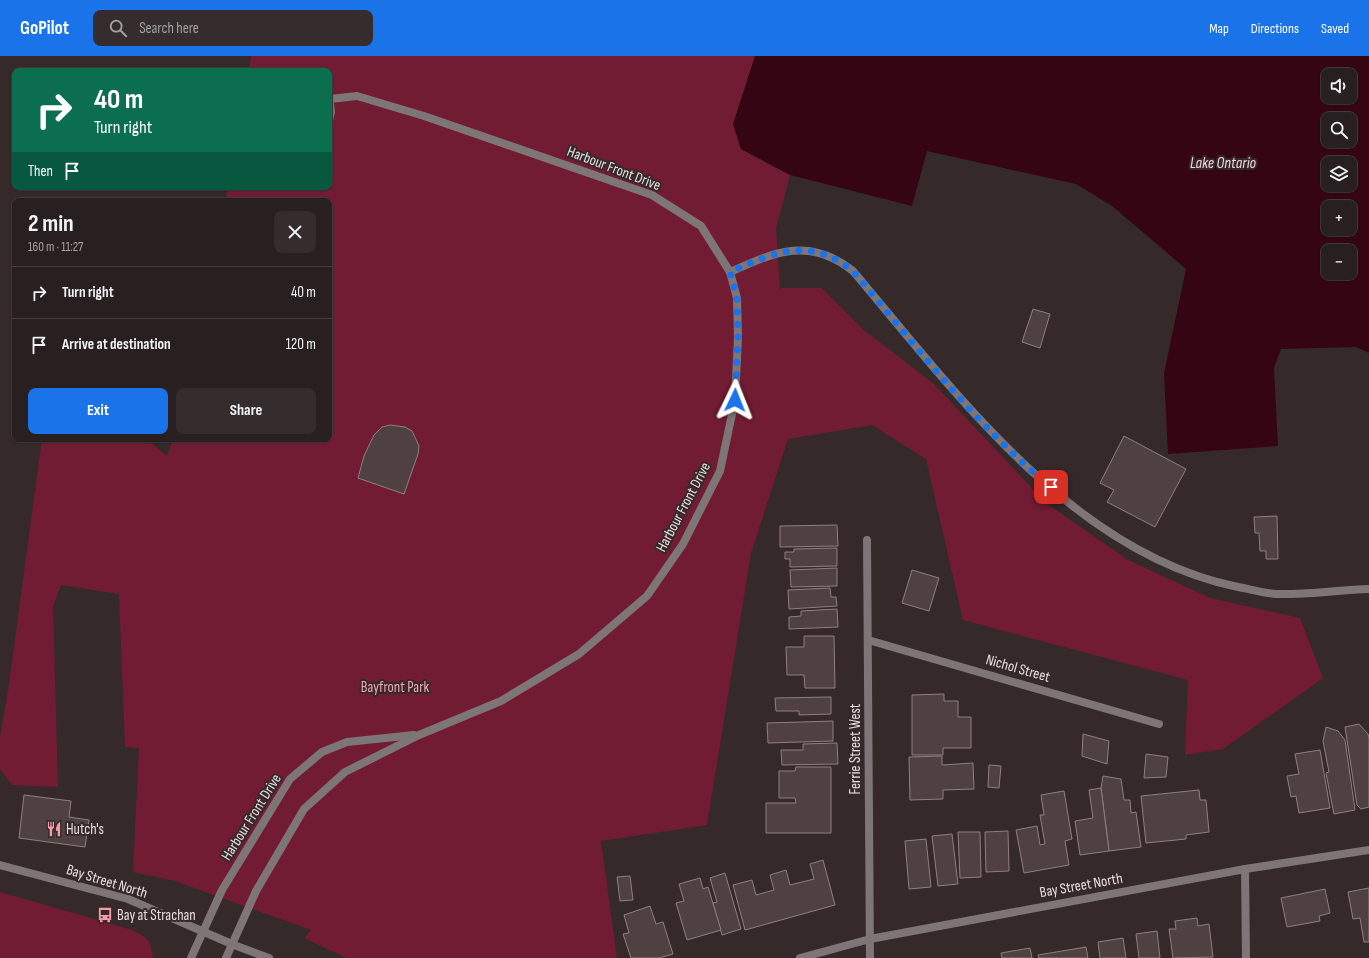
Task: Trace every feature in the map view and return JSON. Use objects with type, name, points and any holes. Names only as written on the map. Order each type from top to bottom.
[{"type":"street","name":"Harbour Front Drive","points":[[226,958],[234,945],[256,891],[304,809],[345,772],[419,735],[501,701],[580,654],[647,596],[683,544],[720,471],[735,400],[738,329],[737,298],[730,272],[701,226],[652,195],[424,116],[357,96],[332,97]]},
{"type":"street","points":[[730,272],[769,255],[797,250],[815,251],[843,263],[853,271],[973,414],[1027,467],[1088,517],[1149,557],[1181,571],[1218,583],[1275,594],[1369,589]]},
{"type":"street","name":"Ferrie Street West","points":[[867,540],[870,958]]},
{"type":"street","name":"Nichol Street","points":[[868,640],[1159,724]]},
{"type":"street","name":"Harbour Front Drive","points":[[191,958],[222,890],[290,779],[322,752],[347,742],[419,735]]},
{"type":"street","name":"Bay Street North","points":[[800,958],[870,939],[1245,870],[1369,850]]},
{"type":"street","name":"Bay Street North","points":[[0,865],[128,899],[234,945],[269,958]]},
{"type":"street","points":[[1245,870],[1246,958]]},
{"type":"green space","name":"Bayfront Park","points":[[251,56],[755,56],[733,124],[741,149],[790,175],[776,229],[780,290],[781,288],[822,288],[865,331],[934,384],[1046,503],[1128,560],[1210,598],[1300,618],[1323,678],[1223,749],[1185,755],[1188,680],[963,620],[926,459],[872,425],[788,439],[751,553],[707,825],[601,841],[617,958],[347,958],[304,938],[311,930],[175,881],[133,872],[139,748],[125,747],[119,594],[61,585],[53,607],[58,787],[12,785],[0,769],[0,737],[8,691],[42,442],[150,442],[167,456],[172,442],[332,442],[332,198],[226,198],[227,190],[332,190],[332,68],[249,68]]},
{"type":"green space","points":[[0,892],[135,931],[144,936],[149,942],[153,958],[0,958]]},
{"type":"water","name":"Lake Ontario","points":[[755,56],[1369,56],[1369,353],[1356,347],[1281,349],[1274,368],[1278,446],[1168,454],[1164,373],[1186,269],[1112,206],[1076,184],[927,151],[912,206],[790,175],[741,149],[733,124]]},
{"type":"building","points":[[1033,309],[1050,314],[1040,348],[1022,342]]},
{"type":"building","points":[[390,425],[405,427],[412,431],[419,446],[418,454],[404,494],[358,478],[364,456],[374,435],[382,427]]},
{"type":"building","points":[[1124,436],[1186,469],[1155,527],[1107,502],[1114,490],[1100,483]]},
{"type":"building","points":[[1277,516],[1278,559],[1266,559],[1266,551],[1260,551],[1259,533],[1255,533],[1254,517]]},
{"type":"building","points":[[837,525],[838,546],[780,547],[780,526]]},
{"type":"building","points":[[837,548],[837,566],[790,567],[790,559],[785,559],[785,552],[794,552],[794,549]]},
{"type":"building","points":[[837,568],[837,586],[791,587],[790,570]]},
{"type":"building","points":[[912,570],[939,578],[929,611],[902,603]]},
{"type":"building","points":[[830,588],[831,597],[836,597],[837,606],[789,609],[788,590]]},
{"type":"building","points":[[837,609],[838,627],[789,629],[789,617],[801,616],[801,611]]},
{"type":"building","points":[[804,636],[834,636],[835,688],[805,688],[804,675],[787,675],[786,647],[804,647]]},
{"type":"building","points":[[944,694],[944,701],[958,701],[958,717],[971,717],[971,748],[943,748],[943,755],[912,755],[912,695]]},
{"type":"building","points":[[831,697],[831,714],[799,715],[799,711],[776,711],[775,698]]},
{"type":"building","points":[[833,721],[833,741],[768,743],[767,723]]},
{"type":"building","points":[[1359,724],[1368,734],[1369,738],[1369,807],[1361,809],[1357,805],[1345,727]]},
{"type":"building","points":[[1326,727],[1338,731],[1345,740],[1355,810],[1334,814],[1326,773],[1329,772],[1323,741]]},
{"type":"building","points":[[1083,734],[1109,741],[1107,764],[1082,756]]},
{"type":"building","points":[[837,743],[838,764],[782,765],[781,750],[803,750],[803,744]]},
{"type":"building","points":[[1320,750],[1330,808],[1299,813],[1296,796],[1291,797],[1287,776],[1299,774],[1295,754]]},
{"type":"building","points":[[1146,754],[1168,757],[1166,777],[1144,778]]},
{"type":"building","points":[[942,756],[942,765],[973,763],[974,789],[943,790],[943,799],[910,800],[909,757]]},
{"type":"building","points":[[989,765],[1001,766],[999,788],[988,787]]},
{"type":"building","points":[[796,767],[831,767],[831,833],[766,833],[766,803],[796,803],[795,798],[779,798],[779,771],[795,771]]},
{"type":"building","points":[[1103,776],[1121,779],[1124,800],[1130,800],[1131,813],[1136,812],[1141,847],[1109,851],[1101,788]]},
{"type":"building","points":[[1101,788],[1109,851],[1080,855],[1075,821],[1093,818],[1089,790]]},
{"type":"building","points":[[1199,790],[1200,800],[1206,800],[1209,832],[1186,835],[1186,839],[1146,843],[1141,796]]},
{"type":"building","points":[[1064,791],[1072,839],[1065,841],[1069,865],[1024,873],[1016,830],[1037,826],[1040,845],[1045,844],[1040,815],[1044,815],[1041,795]]},
{"type":"building","name":"Hutch's","points":[[24,795],[71,801],[69,817],[89,820],[85,847],[19,838]]},
{"type":"building","points":[[1008,831],[1009,871],[986,872],[985,832]]},
{"type":"building","points":[[958,832],[980,832],[981,877],[960,878]]},
{"type":"building","points":[[952,834],[958,884],[938,886],[932,836]]},
{"type":"building","points":[[926,839],[931,887],[909,889],[905,841]]},
{"type":"building","points":[[823,860],[835,905],[745,930],[733,885],[752,880],[756,895],[774,890],[770,875],[786,870],[790,885],[814,879],[810,864]]},
{"type":"building","points":[[725,873],[741,929],[722,935],[713,903],[717,902],[710,878]]},
{"type":"building","points":[[630,876],[633,900],[620,901],[617,877]]},
{"type":"building","points":[[700,878],[703,889],[708,887],[721,930],[687,940],[676,903],[684,901],[679,884]]},
{"type":"building","points":[[1369,888],[1369,942],[1364,942],[1360,918],[1353,919],[1348,892]]},
{"type":"building","points":[[1325,889],[1330,913],[1319,916],[1320,921],[1287,927],[1281,898]]},
{"type":"building","points":[[650,906],[656,924],[663,922],[673,954],[659,958],[631,958],[623,934],[629,933],[624,915]]},
{"type":"building","points":[[1197,918],[1198,926],[1209,924],[1213,957],[1173,958],[1169,929],[1176,929],[1175,921]]},
{"type":"building","points":[[1157,931],[1160,958],[1139,958],[1136,934]]},
{"type":"building","points":[[1123,938],[1126,958],[1100,958],[1098,942]]},
{"type":"building","points":[[1086,947],[1088,958],[1039,958],[1038,955]]},
{"type":"building","points":[[1030,948],[1032,958],[1002,958],[1001,953]]},
{"type":"place","name":"Hutch's","points":[[54,829]]},
{"type":"place","name":"Bay at Strachan","points":[[105,915]]},
{"type":"route","points":[[735,400],[738,337],[737,298],[730,272],[769,255],[797,250],[815,251],[843,263],[853,271],[973,414],[1027,467],[1051,487]]}]
